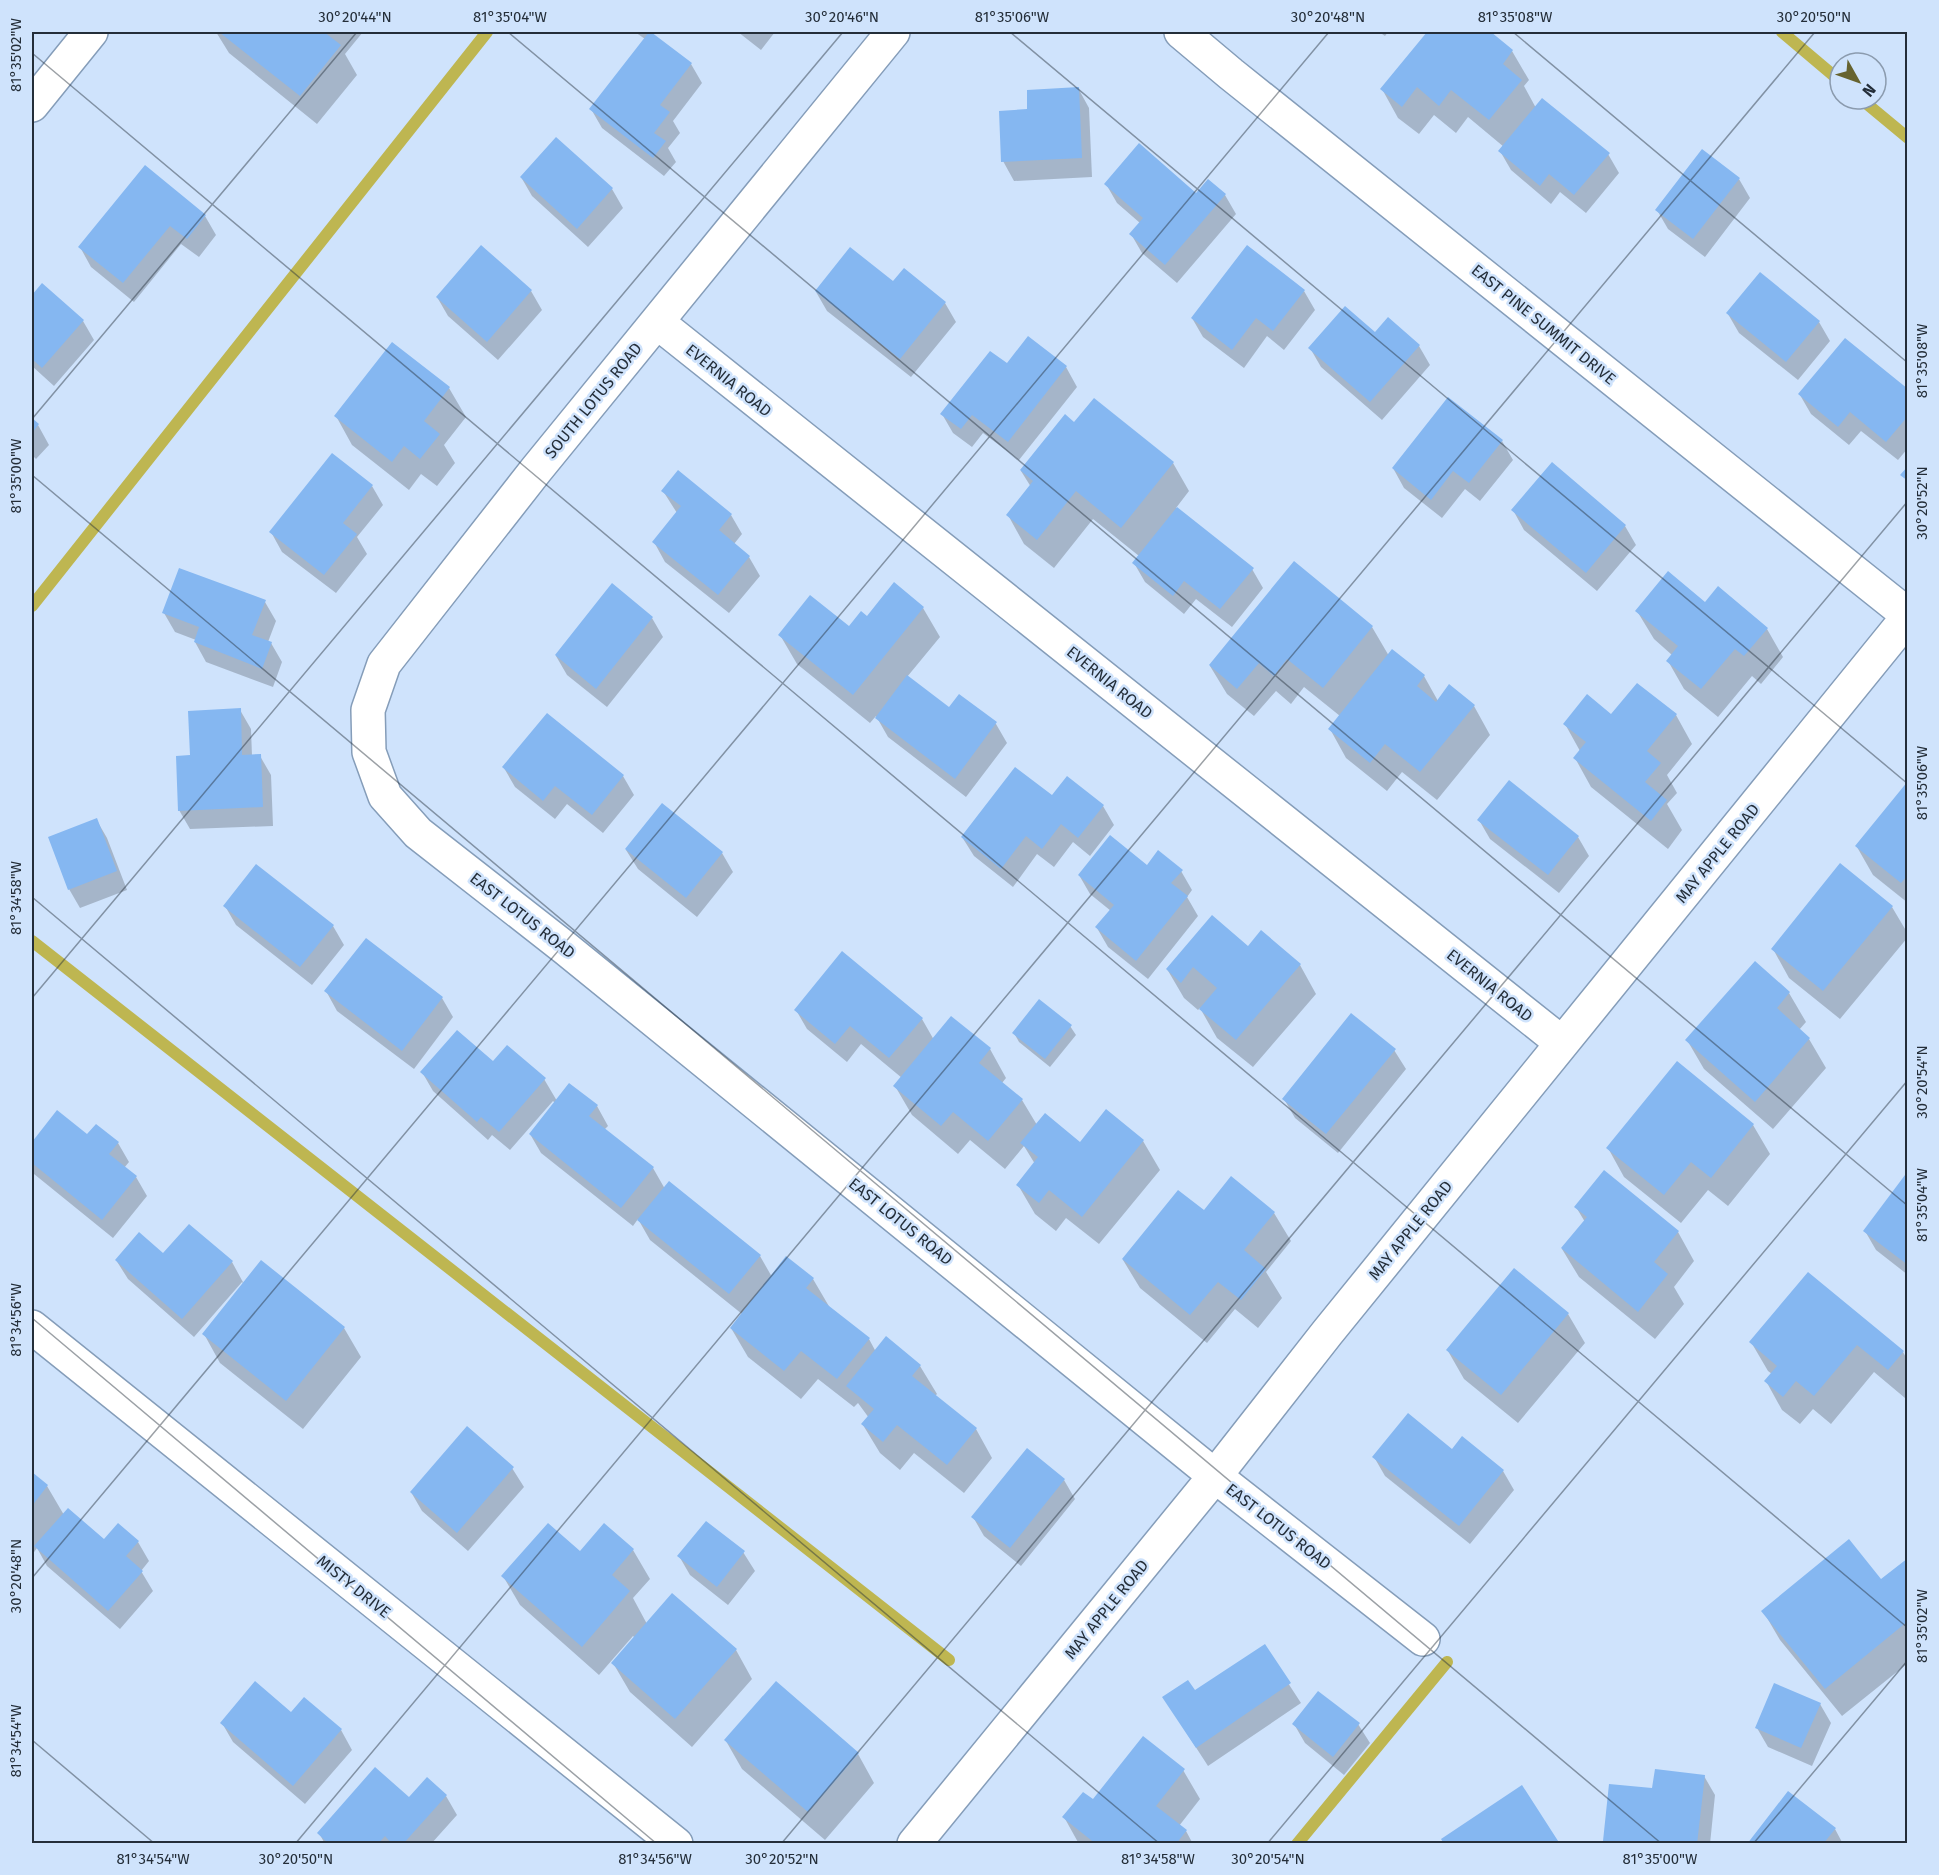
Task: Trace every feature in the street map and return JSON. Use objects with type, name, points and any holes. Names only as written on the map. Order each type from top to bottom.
[{"type":"street","points":[[32,105],[91,32]]},
{"type":"street","name":"SOUTH LOTUS ROAD","points":[[385,796],[369,752],[368,710],[384,664],[537,470],[893,32]]},
{"type":"street","name":"EAST PINE SUMMIT DRIVE","points":[[1181,32],[1908,616]]},
{"type":"street","name":"EVERNIA ROAD","points":[[657,322],[1562,1043]]},
{"type":"street","name":"MAY APPLE ROAD","points":[[914,1844],[1215,1476],[1327,1333],[1908,616]]},
{"type":"street","name":"EAST LOTUS ROAD","points":[[385,796],[418,833],[574,955],[1215,1476],[1423,1639]]},
{"type":"street","name":"MISTY DRIVE","points":[[32,1327],[676,1844]]},
{"type":"building","points":[[219,32],[324,32],[341,45],[300,96]]},
{"type":"building","points":[[649,32],[692,63],[660,105],[670,112],[654,133],[666,141],[653,158],[589,109]]},
{"type":"building","points":[[1427,32],[1491,32],[1513,50],[1503,64],[1522,80],[1489,120],[1451,90],[1439,106],[1417,87],[1402,107],[1380,89]]},
{"type":"building","points":[[1079,87],[1082,158],[1001,162],[999,111],[1027,109],[1027,90]]},
{"type":"building","points":[[1542,98],[1610,153],[1574,195],[1549,174],[1540,186],[1498,151]]},
{"type":"building","points":[[556,137],[613,188],[577,229],[520,177]]},
{"type":"building","points":[[1139,143],[1196,193],[1208,179],[1226,194],[1165,265],[1129,234],[1143,218],[1104,184]]},
{"type":"building","points":[[1702,149],[1740,178],[1693,239],[1655,210]]},
{"type":"building","points":[[145,165],[206,215],[187,239],[170,226],[123,283],[78,247]]},
{"type":"building","points":[[481,245],[532,290],[487,342],[436,297]]},
{"type":"building","points":[[1247,245],[1305,290],[1273,331],[1256,318],[1232,350],[1191,318]]},
{"type":"building","points":[[850,247],[893,281],[904,268],[946,302],[900,359],[815,291]]},
{"type":"building","points":[[1760,272],[1820,321],[1786,362],[1726,313]]},
{"type":"building","points":[[42,283],[84,320],[42,368],[32,359],[32,295]]},
{"type":"building","points":[[1345,306],[1375,332],[1388,317],[1420,345],[1370,402],[1308,348]]},
{"type":"building","points":[[1028,336],[1067,366],[1008,442],[972,415],[961,429],[940,414],[990,351],[1007,363]]},
{"type":"building","points":[[1845,338],[1908,389],[1908,416],[1886,442],[1850,412],[1838,427],[1798,394]]},
{"type":"building","points":[[392,342],[450,387],[424,421],[440,434],[420,459],[404,446],[392,462],[334,416]]},
{"type":"building","points":[[1448,397],[1503,440],[1469,483],[1453,471],[1431,500],[1392,468]]},
{"type":"building","points":[[1094,398],[1174,462],[1121,528],[1076,491],[1037,540],[1006,515],[1033,481],[1020,470],[1065,414],[1074,422]]},
{"type":"building","points":[[32,418],[39,424],[32,433]]},
{"type":"building","points":[[332,453],[373,485],[343,523],[357,534],[324,575],[269,532]]},
{"type":"building","points":[[1552,462],[1626,525],[1586,573],[1511,510]]},
{"type":"building","points":[[1908,466],[1908,481],[1900,475]]},
{"type":"building","points":[[678,470],[732,514],[719,530],[750,556],[718,595],[652,542],[681,506],[661,491]]},
{"type":"building","points":[[1177,507],[1254,568],[1220,609],[1184,581],[1173,596],[1132,563]]},
{"type":"building","points":[[1294,561],[1373,626],[1323,688],[1287,659],[1274,676],[1259,663],[1237,689],[1209,665]]},
{"type":"building","points":[[179,568],[266,600],[252,635],[272,642],[262,669],[194,642],[199,627],[162,613]]},
{"type":"building","points":[[1668,571],[1705,602],[1718,586],[1768,628],[1744,656],[1735,649],[1701,689],[1666,661],[1678,646],[1635,611]]},
{"type":"building","points":[[894,582],[924,607],[853,695],[778,635],[810,595],[849,626],[861,611],[867,616]]},
{"type":"building","points":[[612,583],[653,617],[596,689],[555,655]]},
{"type":"building","points":[[1392,649],[1425,675],[1417,686],[1436,702],[1449,684],[1475,705],[1420,772],[1385,744],[1370,763],[1328,729]]},
{"type":"building","points":[[907,675],[949,707],[959,694],[997,722],[955,779],[875,718]]},
{"type":"building","points":[[1637,683],[1677,714],[1647,751],[1661,763],[1645,782],[1667,800],[1651,821],[1573,758],[1586,742],[1563,724],[1587,694],[1611,714]]},
{"type":"building","points":[[241,708],[242,755],[261,754],[263,807],[178,811],[176,756],[190,755],[188,711]]},
{"type":"building","points":[[547,713],[624,775],[592,815],[555,786],[543,801],[502,767]]},
{"type":"building","points":[[1015,767],[1052,795],[1067,776],[1104,805],[1078,838],[1061,824],[1042,849],[1026,836],[1001,869],[961,837]]},
{"type":"building","points":[[1509,780],[1579,836],[1548,875],[1477,820]]},
{"type":"building","points":[[1908,781],[1908,875],[1901,883],[1855,846]]},
{"type":"building","points":[[662,803],[723,852],[686,898],[625,849]]},
{"type":"building","points":[[97,818],[117,871],[68,890],[48,837]]},
{"type":"building","points":[[1110,835],[1147,865],[1158,850],[1183,870],[1171,883],[1188,896],[1136,961],[1095,927],[1114,905],[1078,875]]},
{"type":"building","points":[[1840,863],[1893,906],[1823,991],[1771,949]]},
{"type":"building","points":[[256,864],[334,925],[300,967],[223,906]]},
{"type":"building","points":[[1212,915],[1248,946],[1261,930],[1301,964],[1236,1040],[1199,1009],[1217,988],[1193,967],[1181,983],[1166,969]]},
{"type":"building","points":[[366,938],[443,997],[402,1051],[324,991]]},
{"type":"building","points":[[842,951],[923,1018],[889,1058],[850,1026],[835,1044],[794,1010]]},
{"type":"building","points":[[1755,961],[1790,992],[1777,1008],[1810,1038],[1755,1102],[1685,1040]]},
{"type":"building","points":[[1039,999],[1072,1025],[1045,1059],[1012,1033]]},
{"type":"building","points":[[1351,1013],[1396,1049],[1326,1134],[1282,1099]]},
{"type":"building","points":[[951,1016],[991,1048],[979,1063],[1023,1099],[988,1141],[953,1112],[941,1126],[893,1086]]},
{"type":"building","points":[[457,1030],[493,1061],[507,1045],[546,1078],[499,1132],[481,1117],[477,1122],[420,1072]]},
{"type":"building","points":[[1677,1061],[1754,1124],[1711,1178],[1691,1162],[1664,1195],[1606,1148]]},
{"type":"building","points":[[569,1083],[598,1105],[589,1116],[654,1167],[621,1208],[529,1134]]},
{"type":"building","points":[[1106,1109],[1144,1140],[1082,1217],[1049,1190],[1039,1203],[1016,1185],[1038,1157],[1020,1143],[1045,1113],[1080,1142]]},
{"type":"building","points":[[57,1110],[87,1134],[96,1124],[119,1142],[109,1154],[137,1176],[102,1220],[32,1163],[32,1142]]},
{"type":"building","points":[[1604,1170],[1679,1231],[1654,1262],[1668,1274],[1638,1312],[1561,1248],[1587,1217],[1574,1207]]},
{"type":"building","points":[[1905,1175],[1908,1177],[1908,1265],[1863,1231]]},
{"type":"building","points":[[1231,1176],[1275,1212],[1244,1250],[1266,1269],[1241,1300],[1218,1282],[1190,1315],[1122,1259],[1178,1190],[1204,1210]]},
{"type":"building","points":[[669,1181],[761,1255],[729,1294],[637,1220]]},
{"type":"building","points":[[189,1224],[233,1261],[182,1319],[115,1260],[139,1232],[163,1253]]},
{"type":"building","points":[[786,1256],[814,1278],[806,1288],[870,1338],[837,1379],[801,1351],[784,1371],[730,1328]]},
{"type":"building","points":[[261,1260],[345,1327],[286,1401],[202,1334]]},
{"type":"building","points":[[1514,1268],[1569,1313],[1501,1395],[1446,1350]]},
{"type":"building","points":[[1808,1272],[1904,1351],[1888,1370],[1857,1345],[1814,1396],[1796,1381],[1783,1397],[1764,1381],[1777,1366],[1749,1342]]},
{"type":"building","points":[[886,1336],[921,1365],[912,1376],[977,1428],[947,1465],[897,1425],[883,1442],[861,1424],[874,1409],[846,1386]]},
{"type":"building","points":[[1408,1413],[1452,1449],[1462,1436],[1504,1470],[1459,1526],[1372,1457]]},
{"type":"building","points":[[467,1426],[514,1467],[457,1533],[410,1492]]},
{"type":"building","points":[[1027,1448],[1065,1479],[1010,1548],[971,1517]]},
{"type":"building","points":[[32,1472],[48,1485],[32,1506]]},
{"type":"building","points":[[68,1508],[104,1539],[118,1523],[139,1541],[126,1556],[143,1571],[108,1611],[34,1546]]},
{"type":"building","points":[[706,1521],[745,1551],[717,1587],[677,1556]]},
{"type":"building","points":[[548,1523],[580,1551],[604,1523],[634,1549],[612,1575],[630,1591],[582,1647],[501,1576]]},
{"type":"building","points":[[1849,1539],[1881,1579],[1908,1558],[1908,1621],[1825,1689],[1761,1611]]},
{"type":"building","points":[[672,1593],[737,1649],[675,1719],[611,1663]]},
{"type":"building","points":[[1265,1644],[1291,1683],[1196,1748],[1162,1697],[1188,1680],[1195,1690]]},
{"type":"building","points":[[255,1681],[291,1712],[304,1697],[342,1729],[293,1786],[220,1723]]},
{"type":"building","points":[[776,1681],[859,1753],[808,1812],[724,1740]]},
{"type":"building","points":[[1774,1683],[1821,1703],[1801,1748],[1755,1728]]},
{"type":"building","points":[[1318,1691],[1360,1723],[1333,1757],[1292,1724]]},
{"type":"building","points":[[1143,1736],[1185,1769],[1156,1806],[1187,1830],[1176,1844],[1096,1844],[1062,1817],[1083,1792],[1093,1799]]},
{"type":"building","points":[[375,1767],[409,1797],[427,1777],[447,1795],[403,1844],[392,1844],[385,1836],[378,1844],[329,1844],[317,1833]]},
{"type":"building","points":[[1655,1769],[1705,1775],[1697,1844],[1629,1844],[1603,1841],[1609,1784],[1652,1788]]},
{"type":"building","points":[[1522,1785],[1560,1844],[1444,1844],[1441,1839]]},
{"type":"building","points":[[1788,1791],[1836,1828],[1823,1844],[1747,1844]]},
{"type":"waterway","points":[[32,606],[487,32]]},
{"type":"waterway","points":[[1782,32],[1828,71]]},
{"type":"waterway","points":[[1875,111],[1908,138]]},
{"type":"waterway","points":[[32,941],[949,1660]]},
{"type":"waterway","points":[[1297,1844],[1447,1662]]}]
